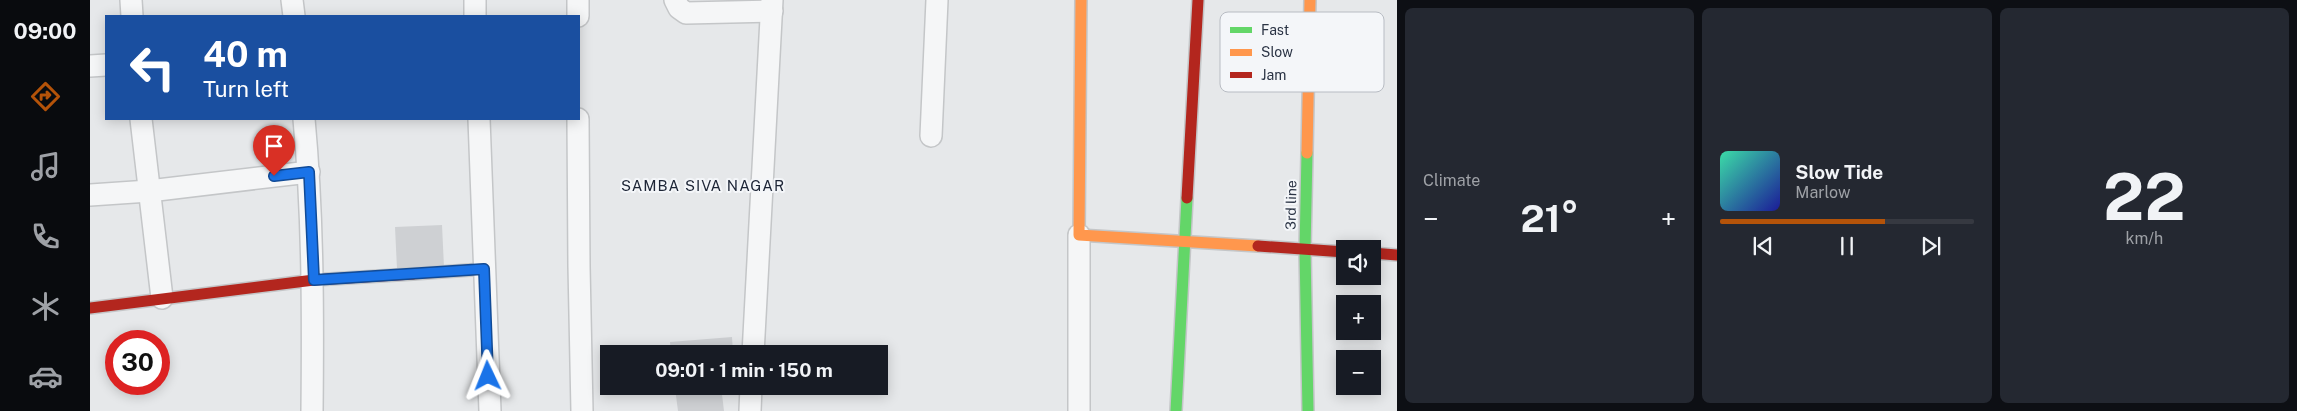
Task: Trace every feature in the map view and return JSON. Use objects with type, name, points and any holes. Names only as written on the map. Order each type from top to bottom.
[{"type":"street","points":[[131,0],[132,15]]},
{"type":"street","points":[[292,0],[294,15]]},
{"type":"street","points":[[475,0],[475,15]]},
{"type":"street","points":[[578,0],[578,15]]},
{"type":"street","points":[[675,0],[679,8],[686,13],[772,6],[753,345]]},
{"type":"street","points":[[931,136],[937,0]]},
{"type":"street","points":[[1079,411],[1081,0]]},
{"type":"street","points":[[1176,411],[1198,0]]},
{"type":"street","points":[[90,66],[105,65]]},
{"type":"street","name":"3rd line","points":[[1308,92],[1305,250],[1308,411]]},
{"type":"street","points":[[141,120],[162,298]]},
{"type":"street","points":[[304,120],[309,172],[314,280],[312,411]]},
{"type":"street","points":[[479,120],[490,411]]},
{"type":"street","points":[[578,120],[582,411]]},
{"type":"street","points":[[90,195],[149,191],[309,172]]},
{"type":"street","points":[[1079,235],[1336,252]]},
{"type":"street","points":[[1381,254],[1397,255]]},
{"type":"street","points":[[90,308],[314,280],[484,269]]},
{"type":"street","points":[[750,411],[751,395]]},
{"type":"building","points":[[442,225],[444,267],[397,269],[395,227]]},
{"type":"building","points":[[732,337],[732,345],[670,345],[670,342]]},
{"type":"building","points":[[676,395],[722,395],[724,411],[678,411]]},
{"type":"traffic: fast","points":[[1307,153],[1305,250],[1308,411]]},
{"type":"traffic: fast","points":[[1176,411],[1187,198]]},
{"type":"traffic: slow","points":[[1081,0],[1079,235],[1258,246]]},
{"type":"traffic: slow","points":[[1310,0],[1310,12]]},
{"type":"traffic: slow","points":[[1307,153],[1308,92]]},
{"type":"traffic: slow","points":[[413,274],[484,269]]},
{"type":"traffic: jam","points":[[1187,198],[1198,0]]},
{"type":"traffic: jam","points":[[1258,246],[1336,251]]},
{"type":"traffic: jam","points":[[1381,254],[1397,255]]},
{"type":"traffic: jam","points":[[90,308],[314,280],[413,274]]},
{"type":"district","name":"SAMBA SIVA NAGAR","points":[[703,186]]},
{"type":"route","points":[[274,176],[309,172],[314,280],[484,269],[488,376]]}]
